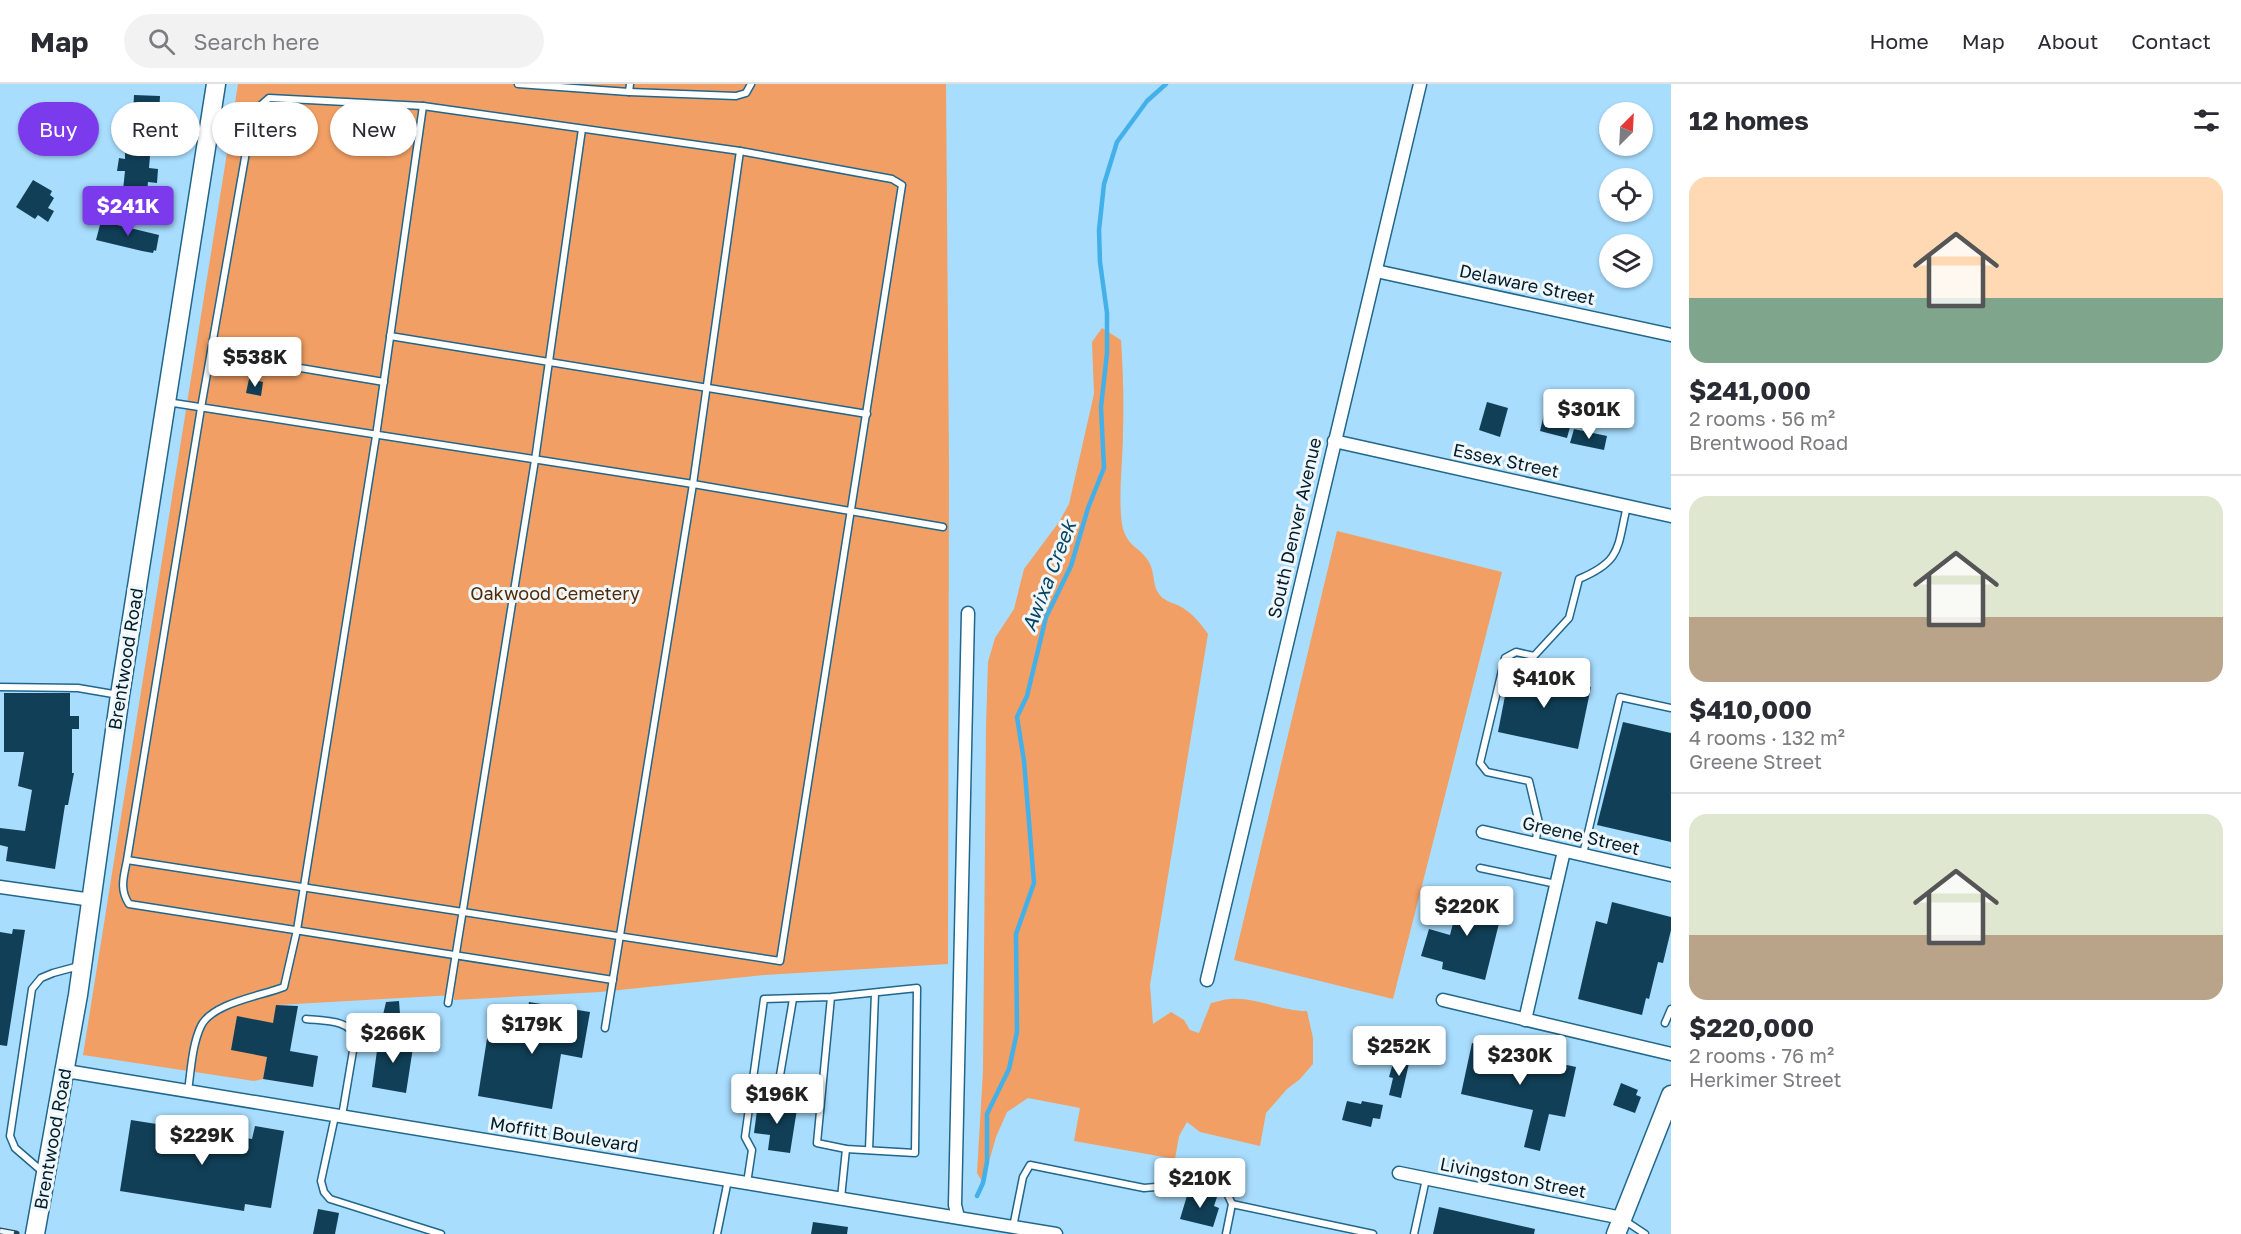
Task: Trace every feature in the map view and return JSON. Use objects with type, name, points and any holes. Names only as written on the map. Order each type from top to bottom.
[{"type":"street","name":"Brentwood Road","points":[[35,1234],[66,1071],[120,695],[216,84]]},
{"type":"street","name":"South Denver Avenue","points":[[1207,980],[1420,84]]},
{"type":"street","name":"Delaware Street","points":[[1376,271],[1671,335]]},
{"type":"street","name":"Essex Street","points":[[1334,441],[1671,516]]},
{"type":"street","points":[[958,1217],[955,1205],[969,613]]},
{"type":"street","name":"Greene Street","points":[[1483,832],[1671,875]]},
{"type":"street","points":[[1525,1020],[1564,850]]},
{"type":"street","points":[[0,887],[92,900]]},
{"type":"street","points":[[1443,1000],[1671,1054]]},
{"type":"street","name":"Moffitt Boulevard","points":[[66,1071],[1056,1234]]},
{"type":"street","points":[[1619,1226],[1671,1095]]},
{"type":"street","name":"Livingston Street","points":[[1399,1173],[1619,1226]]},
{"type":"lane","points":[[518,84],[630,88],[736,96],[746,93],[751,84]]},
{"type":"lane","points":[[127,860],[780,960],[902,185],[892,179],[740,151],[423,106],[269,98],[253,112],[201,408],[122,889],[129,904],[613,980]]},
{"type":"lane","points":[[188,1091],[196,1041],[205,1020],[219,1009],[284,987],[297,930],[376,436],[423,106]]},
{"type":"lane","points":[[447,1003],[535,460],[582,129]]},
{"type":"lane","points":[[605,1029],[693,484],[740,151]]},
{"type":"lane","points":[[390,336],[867,414]]},
{"type":"lane","points":[[211,353],[384,382]]},
{"type":"lane","points":[[166,402],[693,484],[943,527]]},
{"type":"lane","points":[[1534,844],[1539,823],[1529,782],[1487,772],[1480,763],[1505,658],[1516,652],[1534,656],[1569,618],[1579,579],[1600,570],[1615,555],[1627,506]]},
{"type":"lane","points":[[0,687],[78,688],[120,695]]},
{"type":"lane","points":[[1583,855],[1620,697],[1671,708]]},
{"type":"lane","points":[[1480,868],[1556,884]]},
{"type":"lane","points":[[46,1174],[15,1148],[10,1136],[32,989],[41,978],[82,965]]},
{"type":"lane","points":[[747,1183],[752,1150],[745,1137],[754,1085],[764,999],[831,997],[917,988],[915,1153],[846,1149],[817,1143],[831,997]]},
{"type":"lane","points":[[869,1150],[875,993]]},
{"type":"lane","points":[[754,1085],[778,1087],[793,999]]},
{"type":"lane","points":[[1665,1023],[1671,1009]]},
{"type":"lane","points":[[306,1019],[342,1024],[354,1031],[338,1116],[321,1181],[324,1192],[330,1199],[441,1234]]},
{"type":"lane","points":[[842,1199],[846,1149]]},
{"type":"lane","points":[[1013,1227],[1023,1177],[1030,1166],[1144,1188],[1191,1184],[1226,1191],[1232,1204],[1226,1234]]},
{"type":"lane","points":[[1414,1234],[1426,1179]]},
{"type":"lane","points":[[717,1234],[728,1180]]},
{"type":"lane","points":[[1232,1204],[1373,1234]]},
{"type":"lane","points":[[1619,1226],[1645,1234]]},
{"type":"green space","name":"Oakwood Cemetery","points":[[238,84],[946,84],[949,466],[948,964],[764,975],[600,992],[454,1000],[454,995],[277,1005],[263,1079],[254,1081],[83,1055],[227,156],[318,156],[318,102],[235,102]]},
{"type":"green space","points":[[1102,328],[1121,340],[1123,443],[1120,502],[1124,532],[1150,564],[1160,595],[1191,614],[1208,634],[1150,985],[1153,1024],[1171,1012],[1184,1020],[1190,1030],[1199,1033],[1211,1003],[1228,999],[1249,1000],[1307,1011],[1313,1038],[1313,1064],[1266,1113],[1260,1146],[1200,1132],[1187,1122],[1179,1136],[1175,1159],[1074,1141],[1080,1108],[1028,1098],[1007,1112],[996,1137],[983,1183],[977,1173],[983,1071],[988,662],[995,638],[1014,609],[1024,569],[1059,522],[1069,504],[1094,394],[1092,342]]},
{"type":"green space","points":[[1337,531],[1502,572],[1393,999],[1234,960]]},
{"type":"building","points":[[134,95],[160,96],[160,102],[134,102]]},
{"type":"building","points":[[125,156],[150,156],[149,168],[158,169],[157,183],[148,182],[147,192],[123,190],[125,171],[117,171],[119,158],[125,159]]},
{"type":"building","points":[[33,180],[52,191],[50,195],[54,198],[48,208],[54,211],[48,222],[38,215],[35,219],[16,207]]},
{"type":"building","points":[[101,221],[159,235],[156,251],[154,250],[153,253],[142,251],[96,240]]},
{"type":"building","points":[[249,379],[263,382],[261,396],[246,393]]},
{"type":"building","points":[[1548,397],[1576,404],[1567,438],[1540,431]]},
{"type":"building","points":[[1487,402],[1508,408],[1500,437],[1479,430]]},
{"type":"building","points":[[1574,429],[1607,436],[1604,450],[1570,443]]},
{"type":"building","points":[[1510,670],[1591,687],[1578,749],[1498,732]]},
{"type":"building","points":[[4,693],[70,693],[70,716],[79,716],[79,729],[72,729],[72,773],[74,773],[68,805],[65,805],[55,869],[6,861],[8,847],[0,845],[0,828],[25,831],[32,790],[18,786],[24,752],[4,752]]},
{"type":"building","points":[[1623,722],[1671,733],[1671,842],[1597,825]]},
{"type":"building","points":[[1461,892],[1504,903],[1485,980],[1442,969],[1443,962],[1421,956],[1429,929],[1450,935]]},
{"type":"building","points":[[1612,902],[1671,917],[1671,930],[1663,963],[1658,962],[1649,999],[1646,998],[1642,1015],[1578,999],[1596,921],[1607,924]]},
{"type":"building","points":[[13,929],[25,930],[7,1046],[0,1045],[0,932],[12,934]]},
{"type":"building","points":[[399,1001],[400,1014],[383,1015],[386,1002]]},
{"type":"building","points":[[529,1002],[590,1012],[582,1058],[561,1054],[552,1109],[478,1096],[489,1026],[523,1031]]},
{"type":"building","points":[[276,1005],[298,1006],[290,1051],[318,1056],[313,1087],[263,1079],[267,1057],[231,1050],[237,1016],[273,1023]]},
{"type":"building","points":[[379,1036],[414,1041],[406,1093],[372,1087]]},
{"type":"building","points":[[1472,1043],[1516,1053],[1515,1057],[1576,1067],[1565,1117],[1549,1114],[1540,1151],[1524,1147],[1533,1110],[1461,1094]]},
{"type":"building","points":[[1399,1056],[1410,1059],[1401,1098],[1389,1095],[1393,1078],[1389,1077],[1393,1063],[1397,1064]]},
{"type":"building","points":[[1621,1083],[1638,1090],[1636,1095],[1641,1097],[1635,1113],[1613,1105]]},
{"type":"building","points":[[1347,1101],[1383,1105],[1380,1119],[1373,1118],[1371,1127],[1342,1120]]},
{"type":"building","points":[[774,1102],[795,1105],[797,1109],[790,1153],[768,1150],[770,1135],[754,1133],[758,1103],[773,1105]]},
{"type":"building","points":[[131,1120],[252,1139],[255,1126],[284,1131],[271,1208],[245,1204],[244,1211],[120,1191]]},
{"type":"building","points":[[1189,1189],[1217,1197],[1214,1206],[1219,1208],[1213,1227],[1180,1219]]},
{"type":"building","points":[[1439,1207],[1535,1229],[1534,1234],[1433,1234]]},
{"type":"building","points":[[318,1209],[339,1213],[335,1234],[313,1234]]},
{"type":"building","points":[[813,1222],[848,1227],[847,1234],[811,1234]]},
{"type":"waterway","name":"Awixa Creek","points":[[977,1196],[983,1183],[987,1162],[987,1114],[1009,1069],[1017,1032],[1016,934],[1034,883],[1024,761],[1017,717],[1027,696],[1046,617],[1071,566],[1088,508],[1104,468],[1101,407],[1107,353],[1107,313],[1100,262],[1099,230],[1104,184],[1117,142],[1147,101],[1166,84]]},
{"type":"railway","points":[[0,1231],[16,1234]]}]
